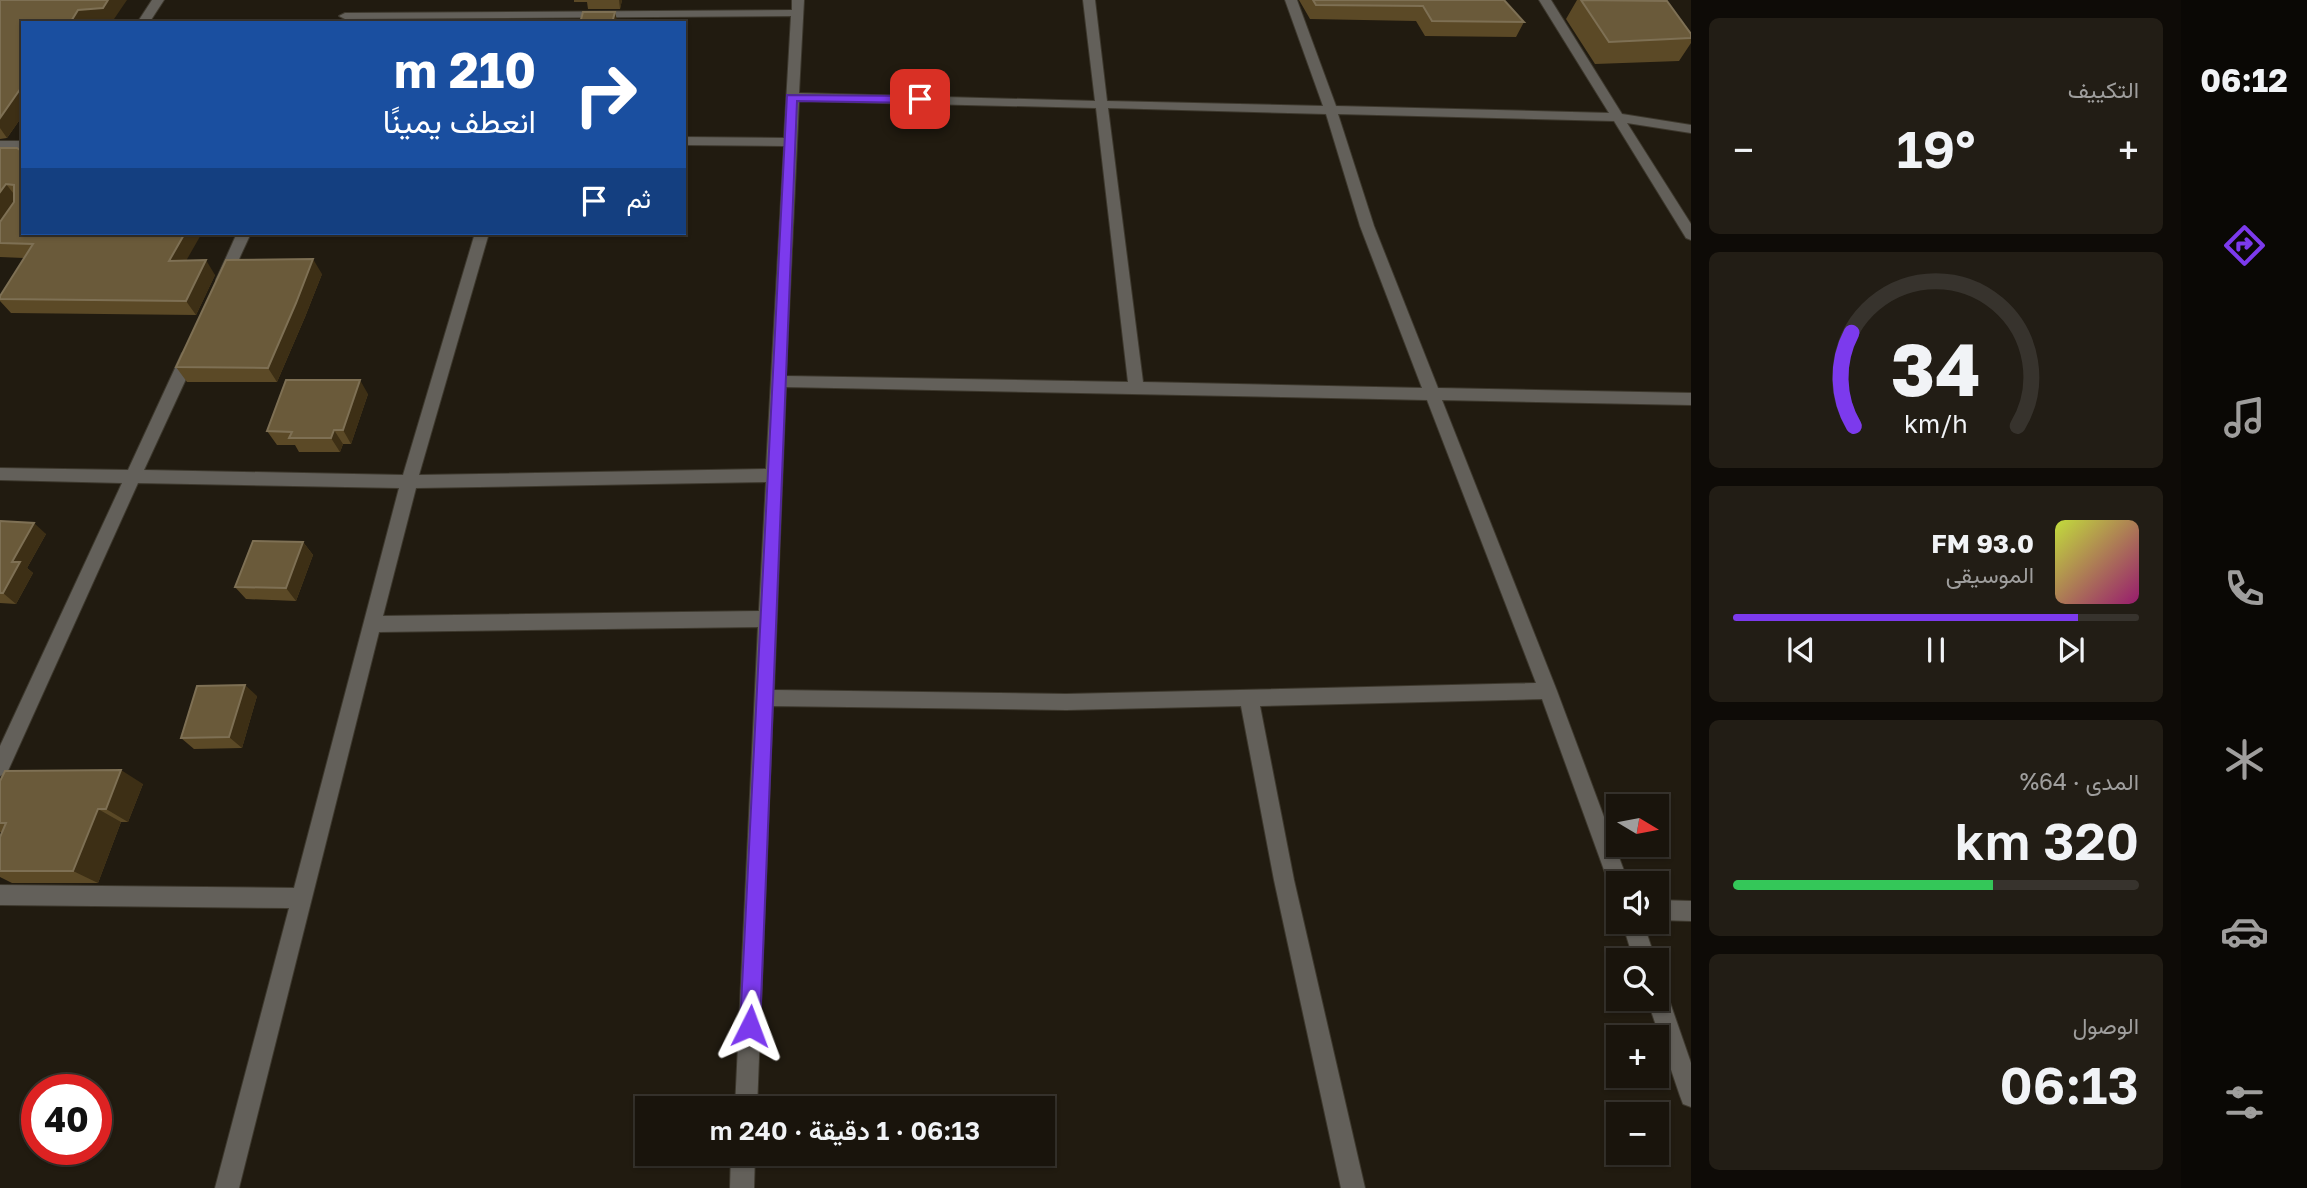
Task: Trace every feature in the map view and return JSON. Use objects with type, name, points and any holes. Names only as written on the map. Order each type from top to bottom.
[{"type":"street","points":[[144,21],[158,0]]},
{"type":"street","points":[[352,0],[343,19],[540,19],[798,6],[788,142],[772,475],[765,698],[747,1096]]},
{"type":"street","points":[[540,19],[545,0]]},
{"type":"street","points":[[1089,0],[1136,386]]},
{"type":"street","points":[[1292,0],[1367,226],[1548,691],[1614,871]]},
{"type":"street","points":[[1545,0],[1691,235]]},
{"type":"street","points":[[791,97],[1617,117],[1691,129]]},
{"type":"street","points":[[686,141],[788,142]]},
{"type":"street","points":[[0,145],[21,145]]},
{"type":"street","points":[[217,294],[243,235]]},
{"type":"street","points":[[227,1188],[409,482],[481,235]]},
{"type":"street","points":[[0,767],[195,342]]},
{"type":"street","points":[[777,381],[1691,399]]},
{"type":"street","points":[[0,474],[409,482],[772,475]]},
{"type":"street","points":[[372,624],[767,619]]},
{"type":"street","points":[[765,698],[1066,702],[1548,691]]},
{"type":"street","points":[[1249,699],[1284,880],[1353,1188]]},
{"type":"street","points":[[0,895],[301,898]]},
{"type":"street","points":[[1669,910],[1691,911]]},
{"type":"street","points":[[1662,1011],[1691,1096]]},
{"type":"street","points":[[742,1188],[743,1166]]},
{"type":"building","points":[[0,0],[108,0],[103,8],[78,10],[71,21],[21,21],[21,88],[0,118]]},
{"type":"building","points":[[1313,0],[1504,0],[1524,22],[1432,21],[1423,6],[1316,5]]},
{"type":"building","points":[[1581,0],[1667,1],[1691,34],[1691,38],[1609,42]]},
{"type":"building","points":[[583,12],[615,12],[613,21],[581,21]]},
{"type":"building","points":[[0,148],[17,148],[21,151],[21,235],[184,235],[169,261],[206,260],[186,301],[0,299],[33,244],[0,243],[0,222],[14,202],[14,185],[6,184],[0,192]]},
{"type":"building","points":[[313,259],[268,368],[176,367],[226,260]]},
{"type":"building","points":[[286,380],[360,380],[343,430],[334,430],[331,438],[289,438],[292,432],[267,431]]},
{"type":"building","points":[[0,521],[34,523],[12,562],[20,562],[3,593],[0,593]]},
{"type":"building","points":[[253,541],[303,542],[286,588],[235,587]]},
{"type":"building","points":[[245,685],[229,737],[181,738],[197,686]]},
{"type":"building","points":[[121,770],[106,809],[98,809],[73,871],[0,871],[0,837],[6,823],[0,823],[0,781],[5,771]]},
{"type":"route","points":[[750,1026],[772,475],[791,97],[920,99]]}]
